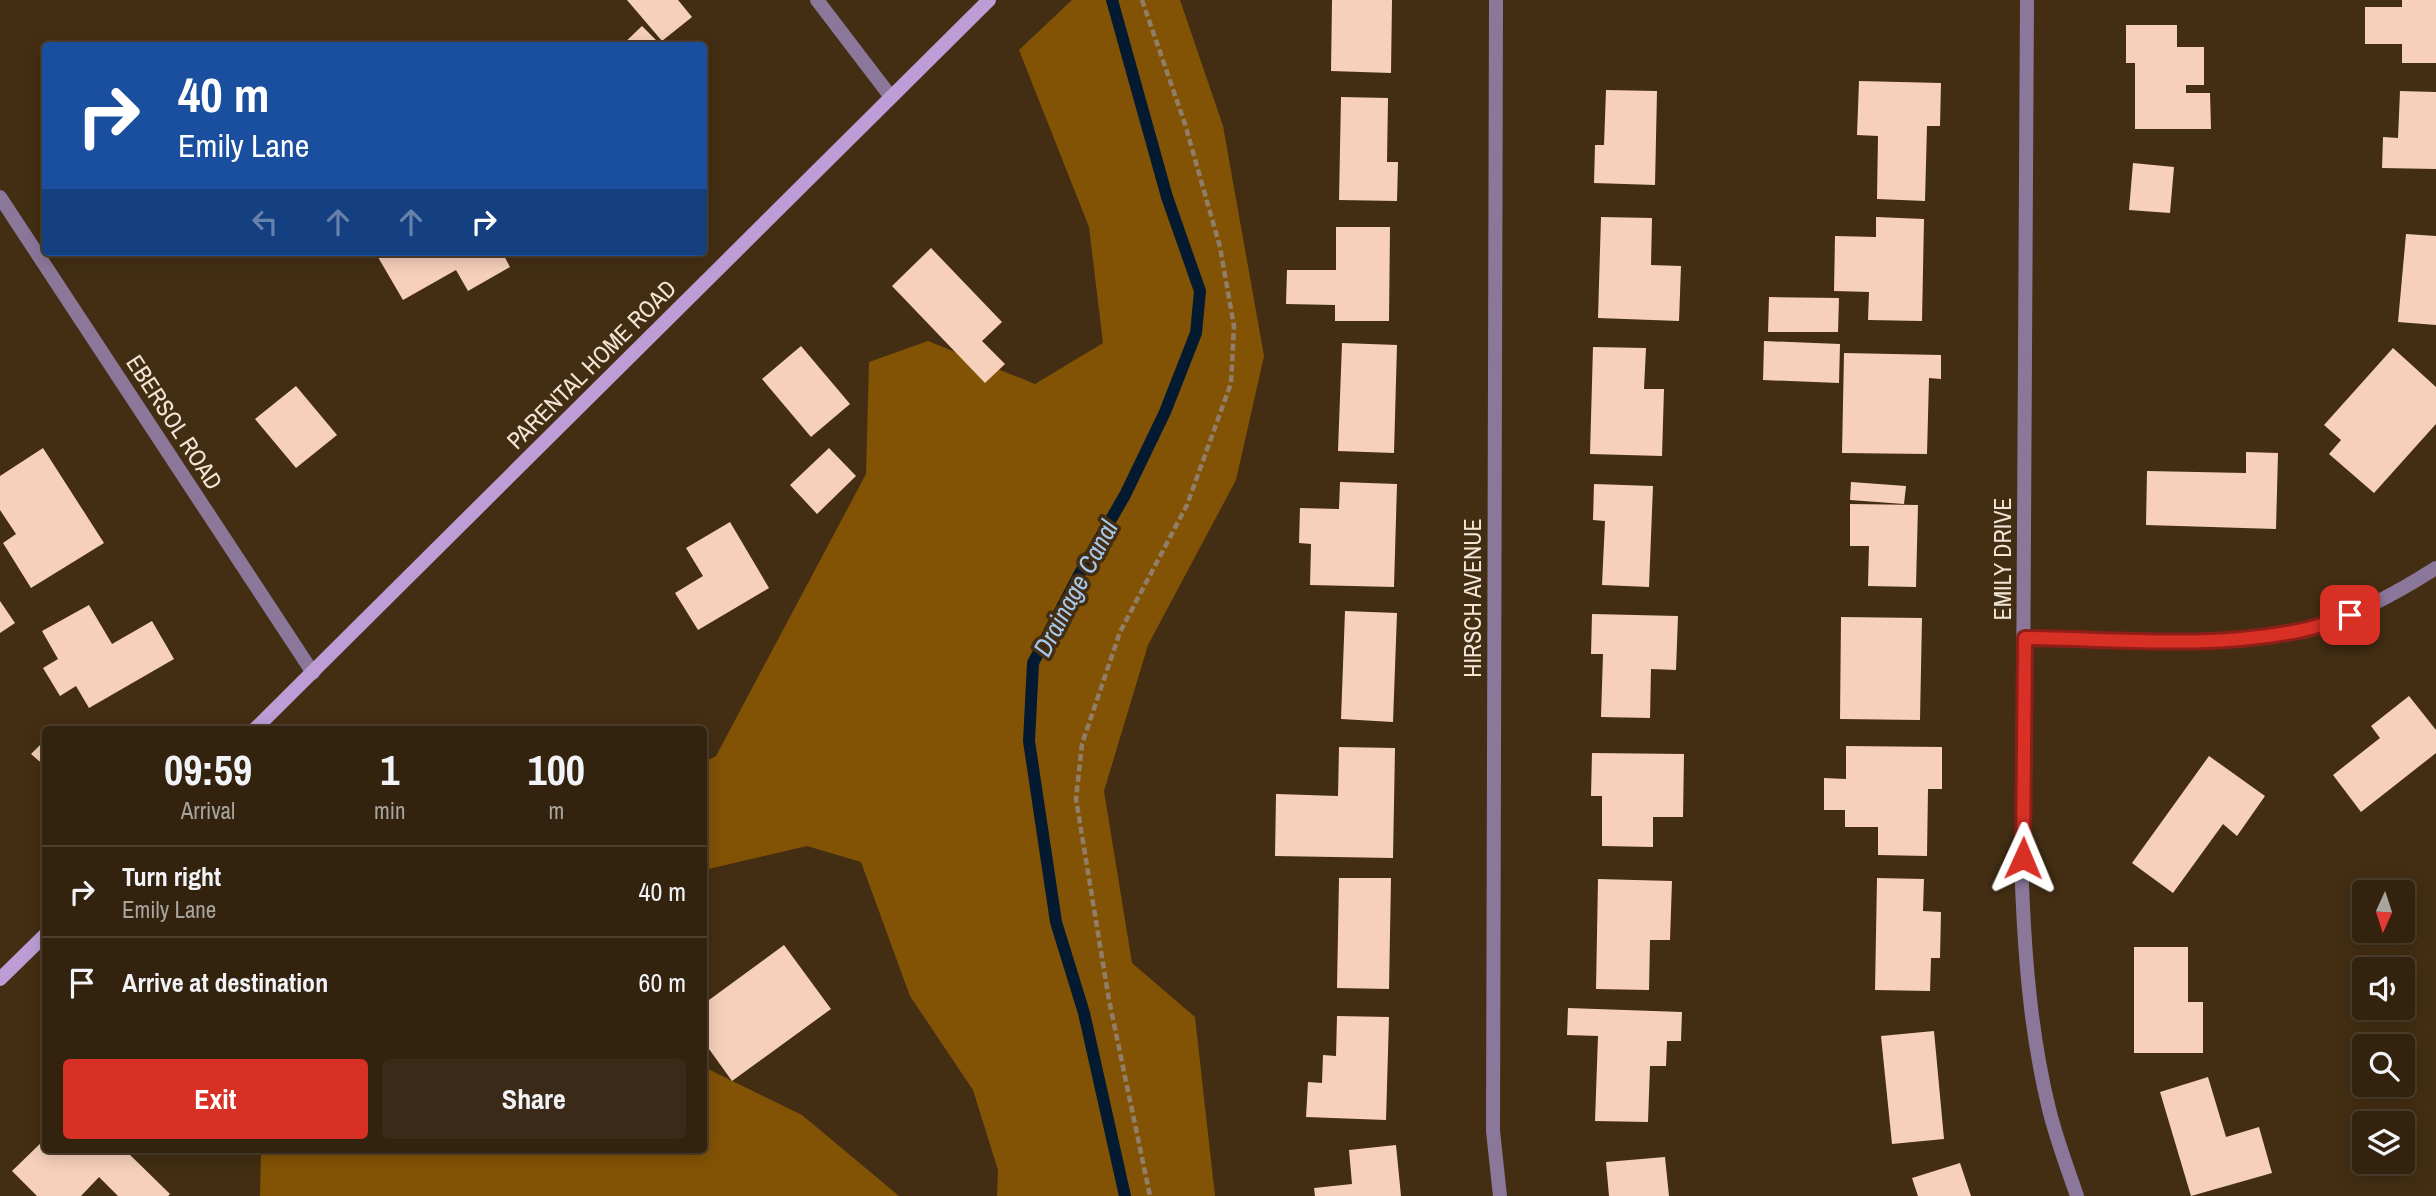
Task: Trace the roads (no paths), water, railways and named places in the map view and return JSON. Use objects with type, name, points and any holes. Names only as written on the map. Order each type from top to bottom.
[{"type":"street","points":[[817,0],[891,97]]},
{"type":"street","name":"PARENTAL HOME ROAD","points":[[258,726],[989,0]]},
{"type":"street","name":"HIRSCH AVENUE","points":[[1496,0],[1493,1131],[1500,1196]]},
{"type":"street","name":"EMILY DRIVE","points":[[2027,0],[2022,885],[2025,950],[2034,1026],[2049,1109],[2077,1196]]},
{"type":"street","name":"EBERSOL ROAD","points":[[0,197],[313,673]]},
{"type":"street","points":[[2025,638],[2190,641],[2238,639],[2300,631],[2350,615],[2401,590],[2436,568]]},
{"type":"street","points":[[0,979],[42,938]]},
{"type":"waterway","name":"Drainage Canal","points":[[1112,0],[1167,197],[1200,291],[1196,333],[1165,412],[1125,495],[1033,663],[1029,741],[1056,922],[1084,1013],[1125,1196]]}]
